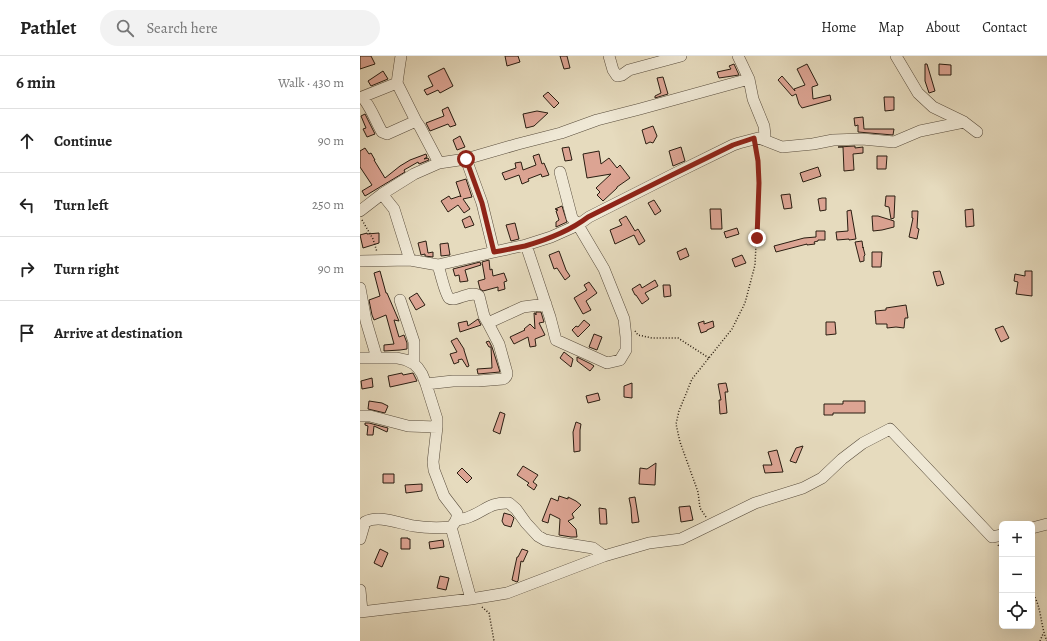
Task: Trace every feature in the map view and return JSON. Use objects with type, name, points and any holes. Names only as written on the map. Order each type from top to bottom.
[{"type":"street","points":[[401,56],[397,83],[439,163]]},
{"type":"street","points":[[609,56],[613,70],[617,76],[622,75],[629,70],[681,56]]},
{"type":"street","points":[[360,261],[410,260],[438,265],[526,246],[578,225],[588,217],[733,145],[765,134],[764,126],[753,99],[749,79],[738,56]]},
{"type":"street","points":[[896,56],[918,93],[932,107],[964,122],[977,132]]},
{"type":"street","points":[[360,211],[382,194],[414,174],[439,163],[466,159],[561,133],[597,120],[749,79]]},
{"type":"street","points":[[361,96],[397,83]]},
{"type":"street","points":[[361,96],[367,101],[382,132],[387,134],[416,121]]},
{"type":"street","points":[[757,138],[782,147],[833,140],[862,139],[894,142],[920,131],[964,122]]},
{"type":"street","points":[[466,159],[482,203],[494,252]]},
{"type":"street","points":[[526,246],[546,304],[556,340],[607,363],[620,360],[626,350],[624,319],[604,269],[578,225],[572,218],[560,172]]},
{"type":"street","points":[[382,194],[394,209],[410,260]]},
{"type":"street","points":[[426,384],[453,381],[502,379],[507,375],[499,344],[484,316],[479,296],[475,294],[463,296],[453,300],[449,299],[446,294],[438,265]]},
{"type":"street","points":[[360,288],[366,321],[377,358]]},
{"type":"street","points":[[400,300],[414,342],[414,364]]},
{"type":"street","points":[[488,323],[523,307],[546,304]]},
{"type":"street","points":[[360,358],[397,358],[406,360],[418,368],[426,384],[437,427],[433,462],[434,470],[444,496],[458,515],[454,524],[471,599]]},
{"type":"street","points":[[360,416],[370,416],[408,426],[437,427]]},
{"type":"street","points":[[360,590],[361,611],[471,599],[507,593],[604,556],[649,543],[681,539],[755,503],[803,488],[822,478],[842,459],[862,444],[890,429],[992,537],[999,536]]},
{"type":"street","points":[[360,539],[365,522],[369,520],[395,521],[405,525],[432,528],[454,524],[495,504],[509,503],[516,509],[538,536],[545,540],[593,548],[604,556]]},
{"type":"street","points":[[1035,527],[1047,524]]},
{"type":"path","points":[[711,524],[700,508],[698,492],[680,442],[676,424],[679,411],[692,379],[732,329],[745,303],[755,266],[759,183],[757,138]]},
{"type":"path","points":[[360,217],[373,239],[379,260]]},
{"type":"path","points":[[634,330],[638,335],[652,338],[678,338],[709,358]]},
{"type":"path","points":[[1033,593],[1041,617],[1043,633],[1047,641]]},
{"type":"path","points":[[471,599],[489,613],[494,641]]},
{"type":"path","points":[[1040,641],[1043,633]]},
{"type":"building","points":[[360,56],[371,56],[375,64],[360,69]]},
{"type":"building","points":[[505,56],[518,56],[520,62],[507,66]]},
{"type":"building","points":[[560,56],[567,56],[570,68],[564,69]]},
{"type":"building","points":[[734,64],[739,75],[719,78],[717,72],[731,69],[729,66]]},
{"type":"building","points":[[807,64],[818,85],[812,87],[813,99],[830,95],[831,100],[802,108],[796,94],[792,96],[778,80],[782,76],[795,91],[794,89],[805,85],[797,69]]},
{"type":"building","points":[[925,64],[927,64],[935,91],[929,93],[925,81]]},
{"type":"building","points":[[939,64],[951,65],[951,75],[939,75]]},
{"type":"building","points":[[444,68],[453,86],[440,93],[438,90],[427,95],[424,90],[433,86],[428,76]]},
{"type":"building","points":[[383,71],[388,79],[371,86],[368,81]]},
{"type":"building","points":[[663,77],[668,94],[655,98],[655,96],[661,93],[657,78]]},
{"type":"building","points":[[548,92],[559,103],[554,108],[543,96]]},
{"type":"building","points":[[884,97],[894,97],[894,110],[885,111]]},
{"type":"building","points":[[448,107],[456,125],[450,127],[448,124],[430,131],[426,123],[444,116],[442,110]]},
{"type":"building","points":[[537,111],[548,113],[534,126],[526,128],[523,114]]},
{"type":"building","points":[[365,114],[375,134],[367,137],[363,129],[366,128],[361,116]]},
{"type":"building","points":[[863,117],[864,129],[894,129],[893,135],[858,132],[858,125],[855,126],[854,118]]},
{"type":"building","points":[[653,126],[657,136],[653,143],[650,142],[646,144],[642,130]]},
{"type":"building","points":[[460,136],[465,147],[457,150],[453,140]]},
{"type":"building","points":[[855,146],[855,148],[863,147],[863,153],[853,154],[854,170],[844,171],[843,147],[838,147]]},
{"type":"building","points":[[569,147],[572,160],[565,161],[562,148]]},
{"type":"building","points":[[681,147],[685,161],[673,166],[669,151]]},
{"type":"building","points":[[365,148],[369,154],[371,153],[385,178],[410,160],[426,154],[427,157],[424,159],[428,158],[429,160],[419,164],[418,162],[404,170],[405,172],[365,196],[362,191],[372,185],[360,167],[360,151]]},
{"type":"building","points":[[599,151],[601,164],[609,158],[617,168],[620,165],[630,178],[617,187],[603,201],[597,195],[600,192],[596,188],[611,174],[587,178],[583,154]]},
{"type":"building","points":[[539,154],[542,164],[544,163],[549,175],[542,177],[541,174],[528,179],[529,181],[522,184],[519,175],[505,180],[502,173],[516,168],[515,163],[521,162],[523,170],[536,165],[533,156]]},
{"type":"building","points":[[877,156],[887,156],[886,169],[877,169]]},
{"type":"building","points":[[818,167],[821,176],[803,182],[800,173]]},
{"type":"building","points":[[466,179],[472,197],[463,199],[470,209],[464,213],[458,205],[448,212],[441,201],[449,196],[451,199],[461,197],[456,182]]},
{"type":"building","points":[[790,194],[792,208],[784,209],[781,195]]},
{"type":"building","points":[[886,196],[895,196],[894,218],[891,219],[889,207],[885,206]]},
{"type":"building","points":[[826,198],[826,210],[820,211],[818,199]]},
{"type":"building","points":[[654,200],[661,211],[655,215],[648,203]]},
{"type":"building","points":[[562,206],[567,222],[556,227],[556,222],[559,220],[556,211],[558,210],[555,209]]},
{"type":"building","points":[[710,209],[721,209],[722,229],[711,229]]},
{"type":"building","points":[[973,209],[974,226],[966,227],[965,210]]},
{"type":"building","points":[[851,210],[856,239],[837,240],[836,232],[848,231],[847,211]]},
{"type":"building","points":[[912,211],[918,211],[917,228],[919,229],[917,239],[909,237],[913,218]]},
{"type":"building","points":[[470,216],[474,225],[465,228],[462,220]]},
{"type":"building","points":[[626,216],[635,231],[638,229],[645,241],[639,245],[634,235],[615,244],[610,230],[622,225],[619,220]]},
{"type":"building","points":[[872,216],[878,216],[894,221],[894,227],[873,231]]},
{"type":"building","points":[[515,223],[519,239],[511,241],[506,225]]},
{"type":"building","points":[[737,228],[739,234],[726,238],[724,232]]},
{"type":"building","points":[[816,231],[825,231],[825,240],[818,240],[814,242],[815,244],[807,244],[776,252],[774,246],[804,238],[816,237]]},
{"type":"building","points":[[367,233],[379,233],[379,243],[363,248],[360,235]]},
{"type":"building","points":[[426,241],[428,253],[433,252],[433,257],[425,256],[425,254],[421,255],[418,243]]},
{"type":"building","points":[[862,241],[865,255],[864,261],[860,262],[855,242]]},
{"type":"building","points":[[448,243],[450,255],[441,256],[440,244]]},
{"type":"building","points":[[686,248],[689,256],[680,260],[677,252]]},
{"type":"building","points":[[559,251],[566,270],[570,276],[565,280],[557,268],[554,269],[549,255]]},
{"type":"building","points":[[872,252],[882,252],[881,267],[872,267]]},
{"type":"building","points":[[742,255],[746,263],[735,267],[732,259]]},
{"type":"building","points":[[489,260],[490,270],[492,269],[493,276],[504,273],[507,281],[504,282],[505,289],[498,291],[498,287],[483,291],[480,289],[478,281],[485,279],[482,262]]},
{"type":"building","points":[[480,262],[481,265],[465,270],[468,281],[460,282],[459,275],[455,276],[453,269]]},
{"type":"building","points":[[380,271],[386,293],[399,321],[394,320],[399,337],[404,335],[407,343],[407,349],[384,351],[384,345],[394,344],[386,315],[374,320],[369,300],[380,296],[374,273]]},
{"type":"building","points":[[940,271],[944,284],[937,286],[933,272]]},
{"type":"building","points":[[1025,271],[1032,271],[1032,296],[1016,294],[1018,282],[1014,281],[1015,274],[1025,276]]},
{"type":"building","points":[[655,280],[658,286],[645,293],[649,299],[642,304],[632,289],[640,284],[642,288]]},
{"type":"building","points":[[589,282],[597,293],[586,301],[591,310],[583,314],[574,298],[587,290],[584,285]]},
{"type":"building","points":[[663,285],[670,285],[671,296],[664,297]]},
{"type":"building","points":[[417,293],[425,305],[416,310],[409,298]]},
{"type":"building","points":[[906,305],[908,318],[905,318],[904,328],[887,328],[887,324],[876,324],[875,311]]},
{"type":"building","points":[[536,312],[541,312],[544,322],[539,323],[545,335],[535,339],[536,346],[530,347],[528,337],[514,344],[510,337],[525,330],[524,329],[530,324],[535,329],[534,313],[536,315]]},
{"type":"building","points":[[478,319],[481,325],[460,332],[458,323],[467,321],[468,326]]},
{"type":"building","points":[[584,320],[590,325],[578,337],[572,330],[576,326],[578,327]]},
{"type":"building","points":[[704,321],[704,324],[713,321],[714,327],[701,333],[698,323]]},
{"type":"building","points":[[826,322],[835,322],[836,334],[826,335]]},
{"type":"building","points":[[1003,326],[1009,338],[1001,342],[995,329]]},
{"type":"building","points":[[594,334],[602,337],[597,350],[589,347]]},
{"type":"building","points":[[457,338],[464,349],[469,366],[467,367],[462,359],[458,360],[459,362],[454,364],[450,354],[457,352],[451,341]]},
{"type":"building","points":[[489,341],[500,372],[478,374],[477,369],[492,368],[491,347],[489,347],[486,342]]},
{"type":"building","points":[[564,352],[573,359],[571,367],[560,358]]},
{"type":"building","points":[[577,357],[594,366],[590,371],[577,361]]},
{"type":"building","points":[[402,373],[403,375],[413,373],[417,381],[390,387],[388,376]]},
{"type":"building","points":[[372,378],[373,387],[362,389],[361,381]]},
{"type":"building","points":[[632,383],[632,398],[624,397],[624,386]]},
{"type":"building","points":[[726,383],[728,392],[725,392],[727,413],[720,414],[719,400],[721,400],[718,384]]},
{"type":"building","points":[[598,393],[600,400],[588,403],[586,396]]},
{"type":"building","points":[[369,401],[382,403],[388,406],[385,413],[368,409]]},
{"type":"building","points":[[843,401],[865,401],[865,413],[833,413],[833,415],[824,415],[824,404],[843,404]]},
{"type":"building","points":[[500,412],[505,414],[500,434],[493,431]]},
{"type":"building","points":[[576,422],[581,424],[580,451],[574,452],[573,432]]},
{"type":"building","points":[[365,423],[388,428],[387,432],[374,426],[373,435],[367,435],[368,426],[365,425]]},
{"type":"building","points":[[803,446],[796,463],[790,461],[796,448]]},
{"type":"building","points":[[777,450],[783,472],[765,473],[763,465],[772,465],[768,452]]},
{"type":"building","points":[[656,463],[655,485],[639,484],[640,468],[647,469]]},
{"type":"building","points":[[523,466],[538,475],[533,482],[537,485],[534,490],[527,485],[529,483],[517,475]]},
{"type":"building","points":[[462,468],[472,478],[467,483],[457,473]]},
{"type":"building","points":[[383,474],[394,474],[394,483],[383,483]]},
{"type":"building","points":[[422,484],[422,491],[406,493],[405,485]]},
{"type":"building","points":[[559,496],[568,499],[568,497],[581,505],[572,514],[574,518],[568,521],[576,529],[577,537],[559,535],[560,519],[550,514],[548,523],[542,521],[551,498],[558,501]]},
{"type":"building","points":[[635,497],[639,522],[632,523],[629,498]]},
{"type":"building","points":[[690,506],[693,520],[681,522],[679,507]]},
{"type":"building","points":[[599,508],[606,509],[607,524],[600,524]]},
{"type":"building","points":[[504,513],[511,515],[514,518],[511,527],[504,525],[502,521]]},
{"type":"building","points":[[401,538],[410,539],[410,549],[401,549]]},
{"type":"building","points":[[443,540],[444,547],[430,549],[429,542]]},
{"type":"building","points":[[380,549],[388,553],[382,567],[374,563]]},
{"type":"building","points":[[522,549],[528,551],[523,562],[521,561],[517,582],[512,580],[517,557]]},
{"type":"building","points":[[440,576],[449,578],[446,590],[437,588]]},
{"type":"route","points":[[466,159],[482,203],[494,252],[526,246],[551,237],[578,225],[588,217],[733,145],[754,138],[758,161],[757,172],[759,183],[757,238]]}]
